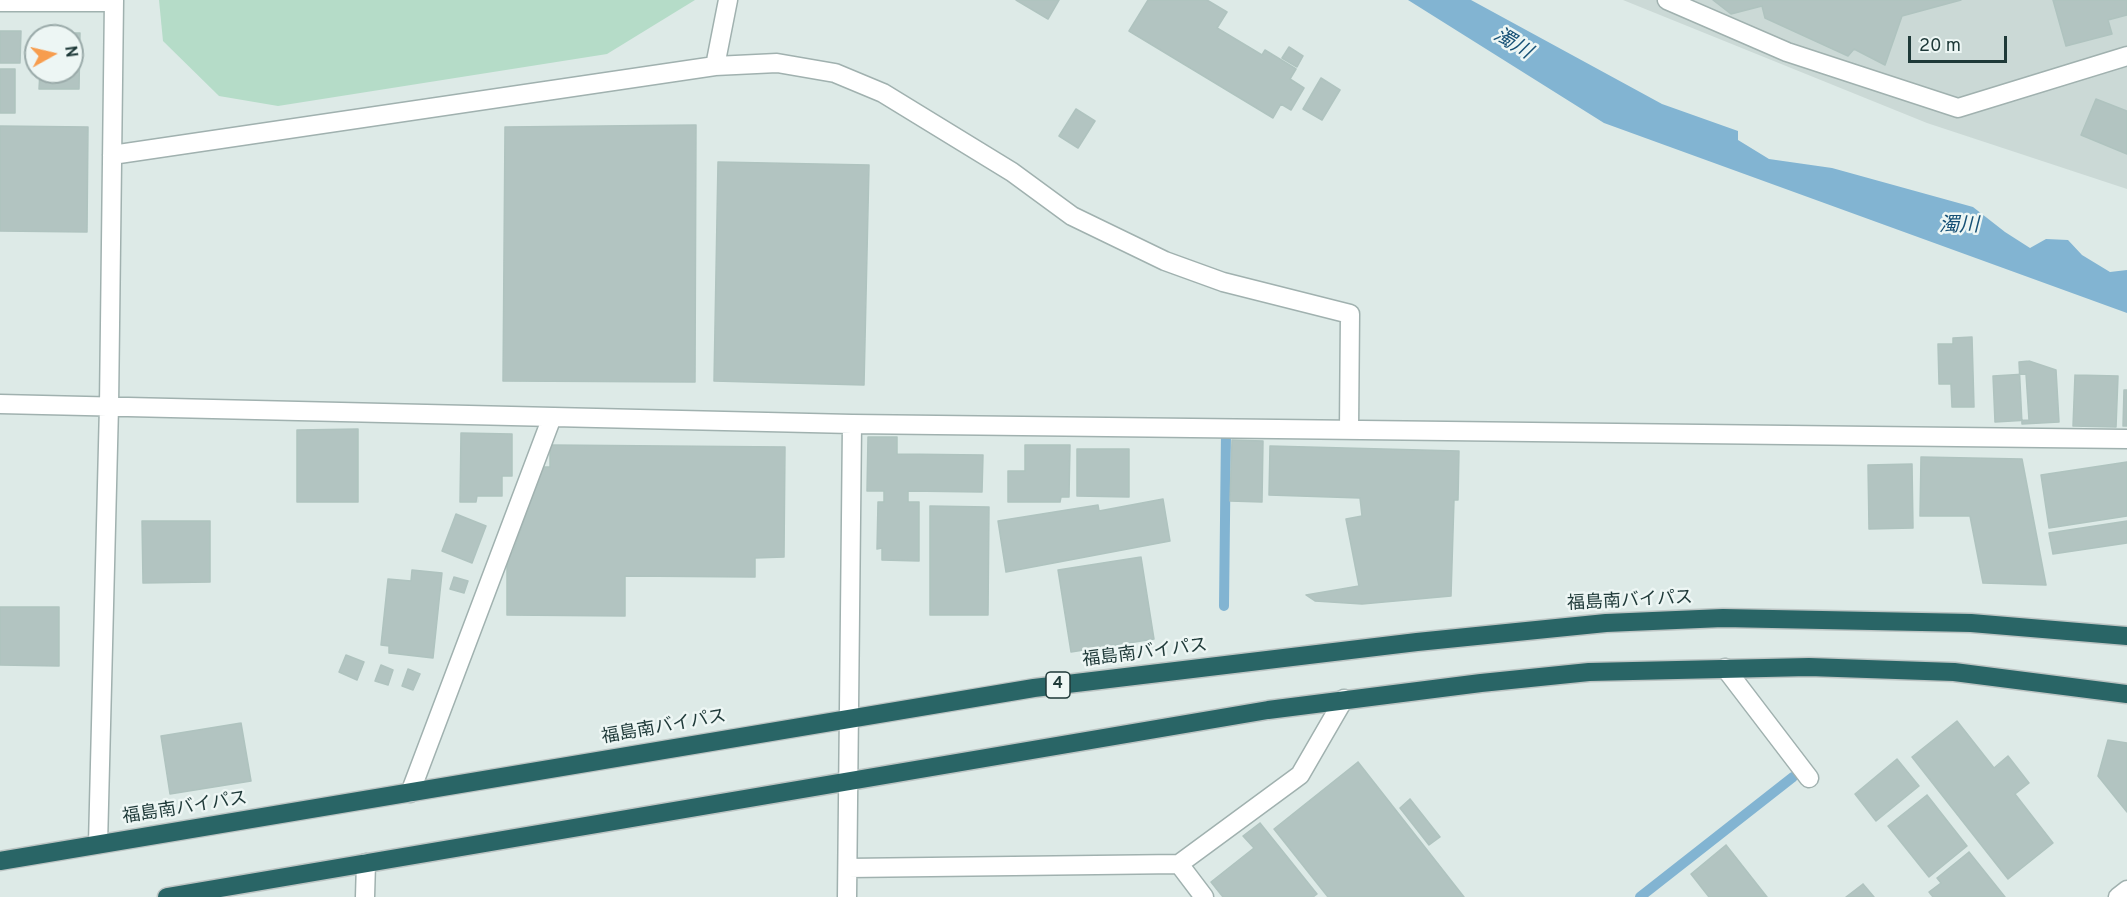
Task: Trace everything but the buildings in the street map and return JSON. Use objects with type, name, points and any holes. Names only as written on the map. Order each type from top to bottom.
[{"type":"highway","name":"福島南バイパス","points":[[0,861],[1046,687],[1417,642],[1606,623],[1724,618],[1889,620],[2127,636]]},
{"type":"highway","points":[[167,897],[850,780],[1344,699],[1589,672],[1809,667],[1954,672],[2127,694]]},
{"type":"street","points":[[715,66],[729,0]]},
{"type":"street","points":[[1666,0],[1787,52],[1958,108],[2127,56]]},
{"type":"street","points":[[0,2],[113,1],[109,406],[98,844]]},
{"type":"street","points":[[112,156],[715,66],[777,63],[835,73],[883,93],[1012,172],[1072,216],[1165,261],[1223,282],[1350,314],[1349,430]]},
{"type":"street","points":[[0,404],[852,424],[2127,439]]},
{"type":"street","points":[[410,793],[552,417]]},
{"type":"street","points":[[847,897],[852,424]]},
{"type":"street","points":[[1725,668],[1809,778]]},
{"type":"street","points":[[848,868],[1179,864],[1300,775],[1344,699]]},
{"type":"street","points":[[365,897],[366,863]]},
{"type":"street","points":[[1179,864],[1204,897]]},
{"type":"street","points":[[2118,897],[2127,890]]},
{"type":"shaded area","points":[[1623,0],[2127,0],[2127,189],[1927,123]]},
{"type":"green space","points":[[159,0],[695,0],[607,54],[278,106],[219,96],[163,41]]},
{"type":"water","name":"濁川","points":[[1408,0],[1471,0],[1662,104],[1738,131],[1738,140],[1769,159],[1832,168],[1973,207],[2030,248],[2046,239],[2068,240],[2082,255],[2110,272],[2127,270],[2127,313],[1604,123]]},
{"type":"waterway","points":[[1224,606],[1226,433]]},
{"type":"waterway","points":[[1640,897],[1793,777]]}]
